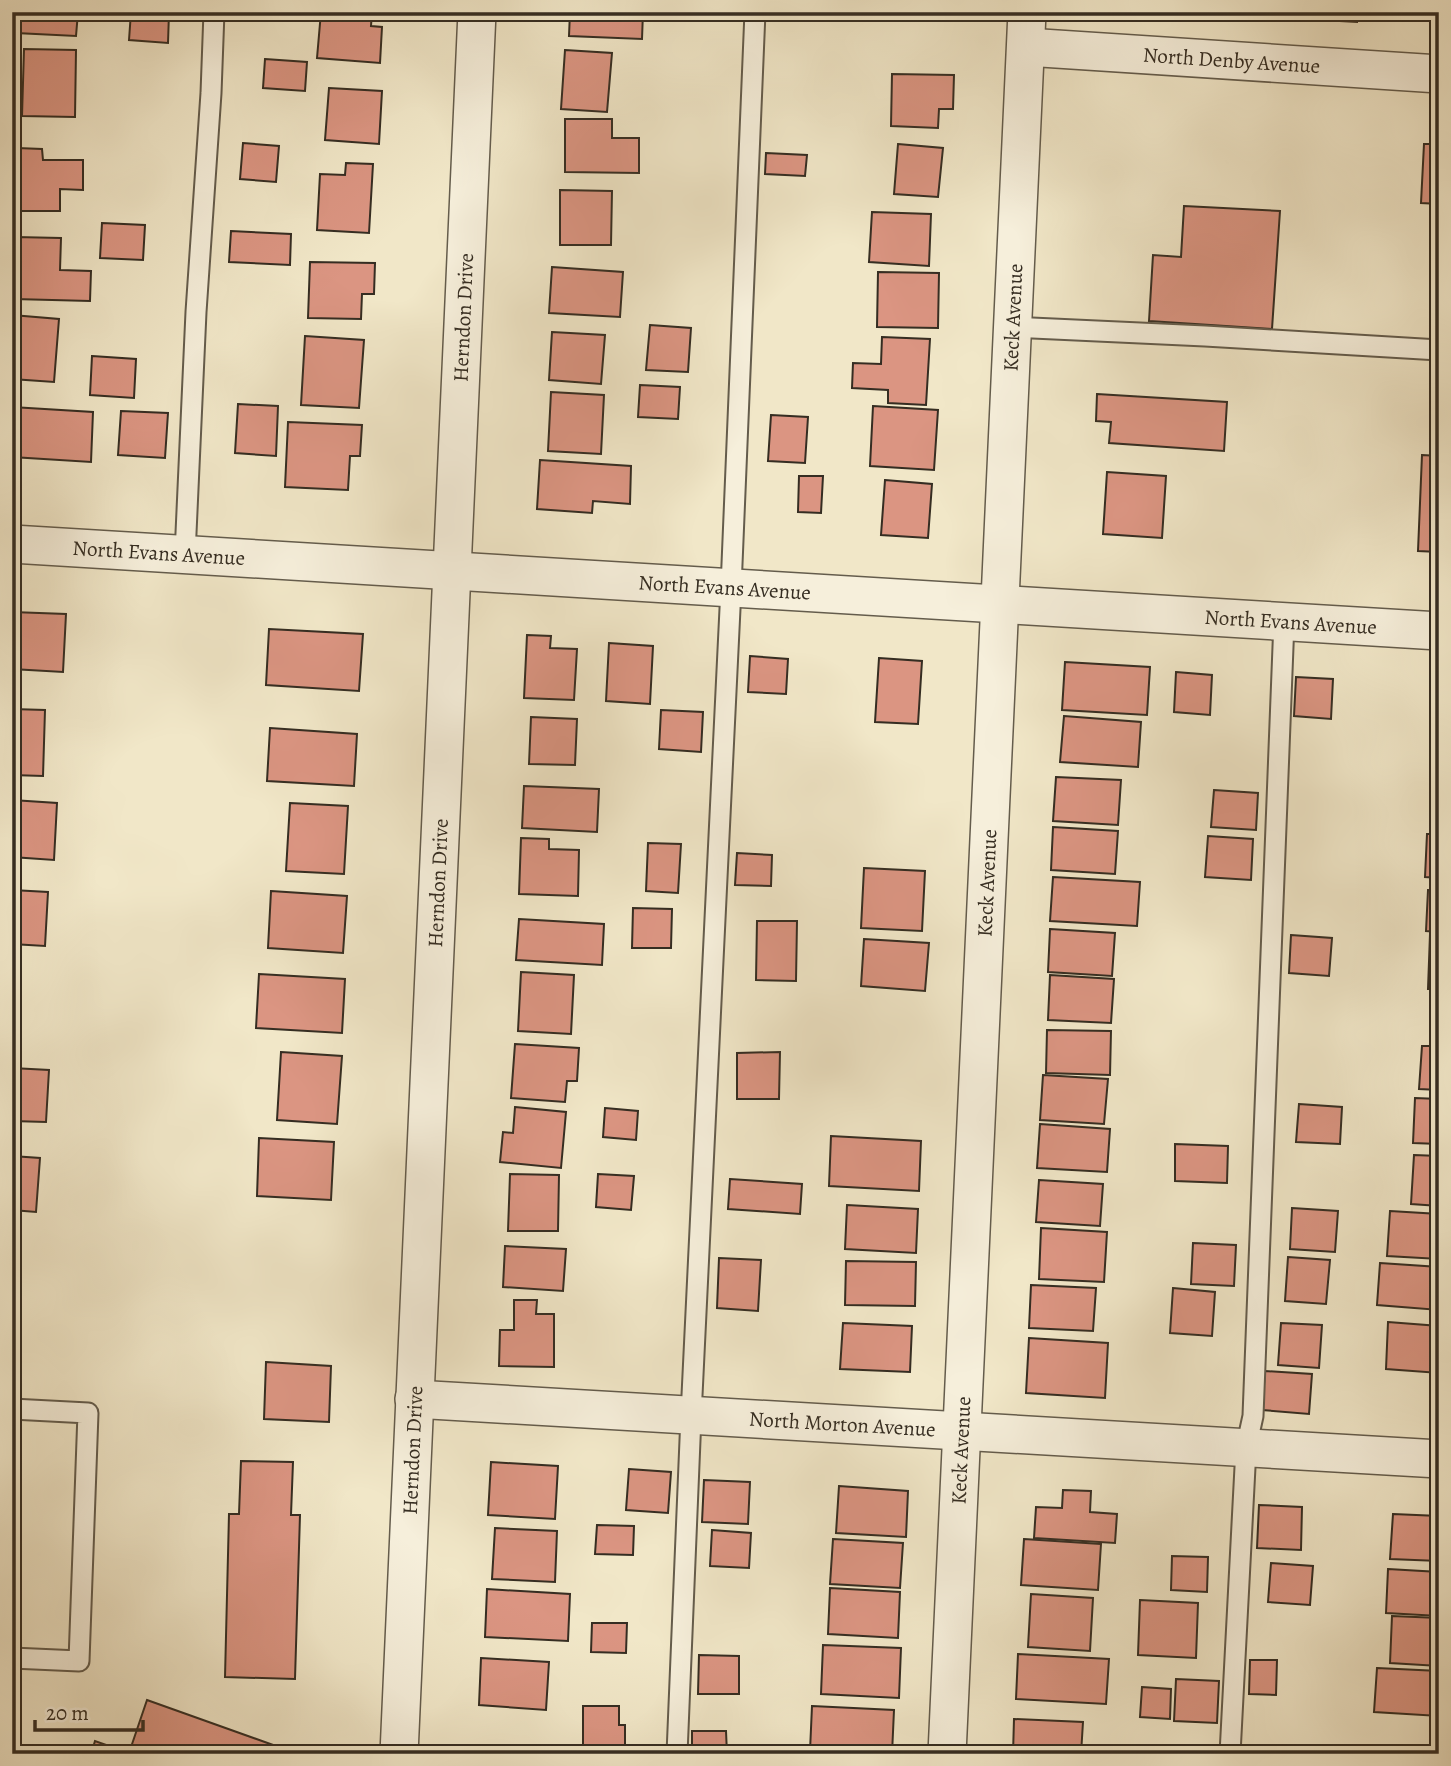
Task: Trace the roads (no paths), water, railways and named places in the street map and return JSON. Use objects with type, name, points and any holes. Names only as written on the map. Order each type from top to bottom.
[{"type":"street","name":"Herndon Drive","points":[[399,1754],[477,12]]},
{"type":"street","name":"North Denby Avenue","points":[[1026,30],[1439,74]]},
{"type":"street","name":"Keck Avenue","points":[[947,1754],[1026,30]]},
{"type":"street","name":"North Evans Avenue","points":[[12,544],[1439,631]]},
{"type":"street","name":"North Morton Avenue","points":[[414,1399],[1439,1459]]},
{"type":"lane","points":[[185,555],[214,12]]},
{"type":"lane","points":[[677,1754],[755,12]]},
{"type":"lane","points":[[1013,327],[1439,350]]},
{"type":"lane","points":[[1230,1754],[1246,1448],[1253,1416],[1284,621]]},
{"type":"lane","points":[[12,1409],[88,1413],[79,1661],[12,1657]]}]
